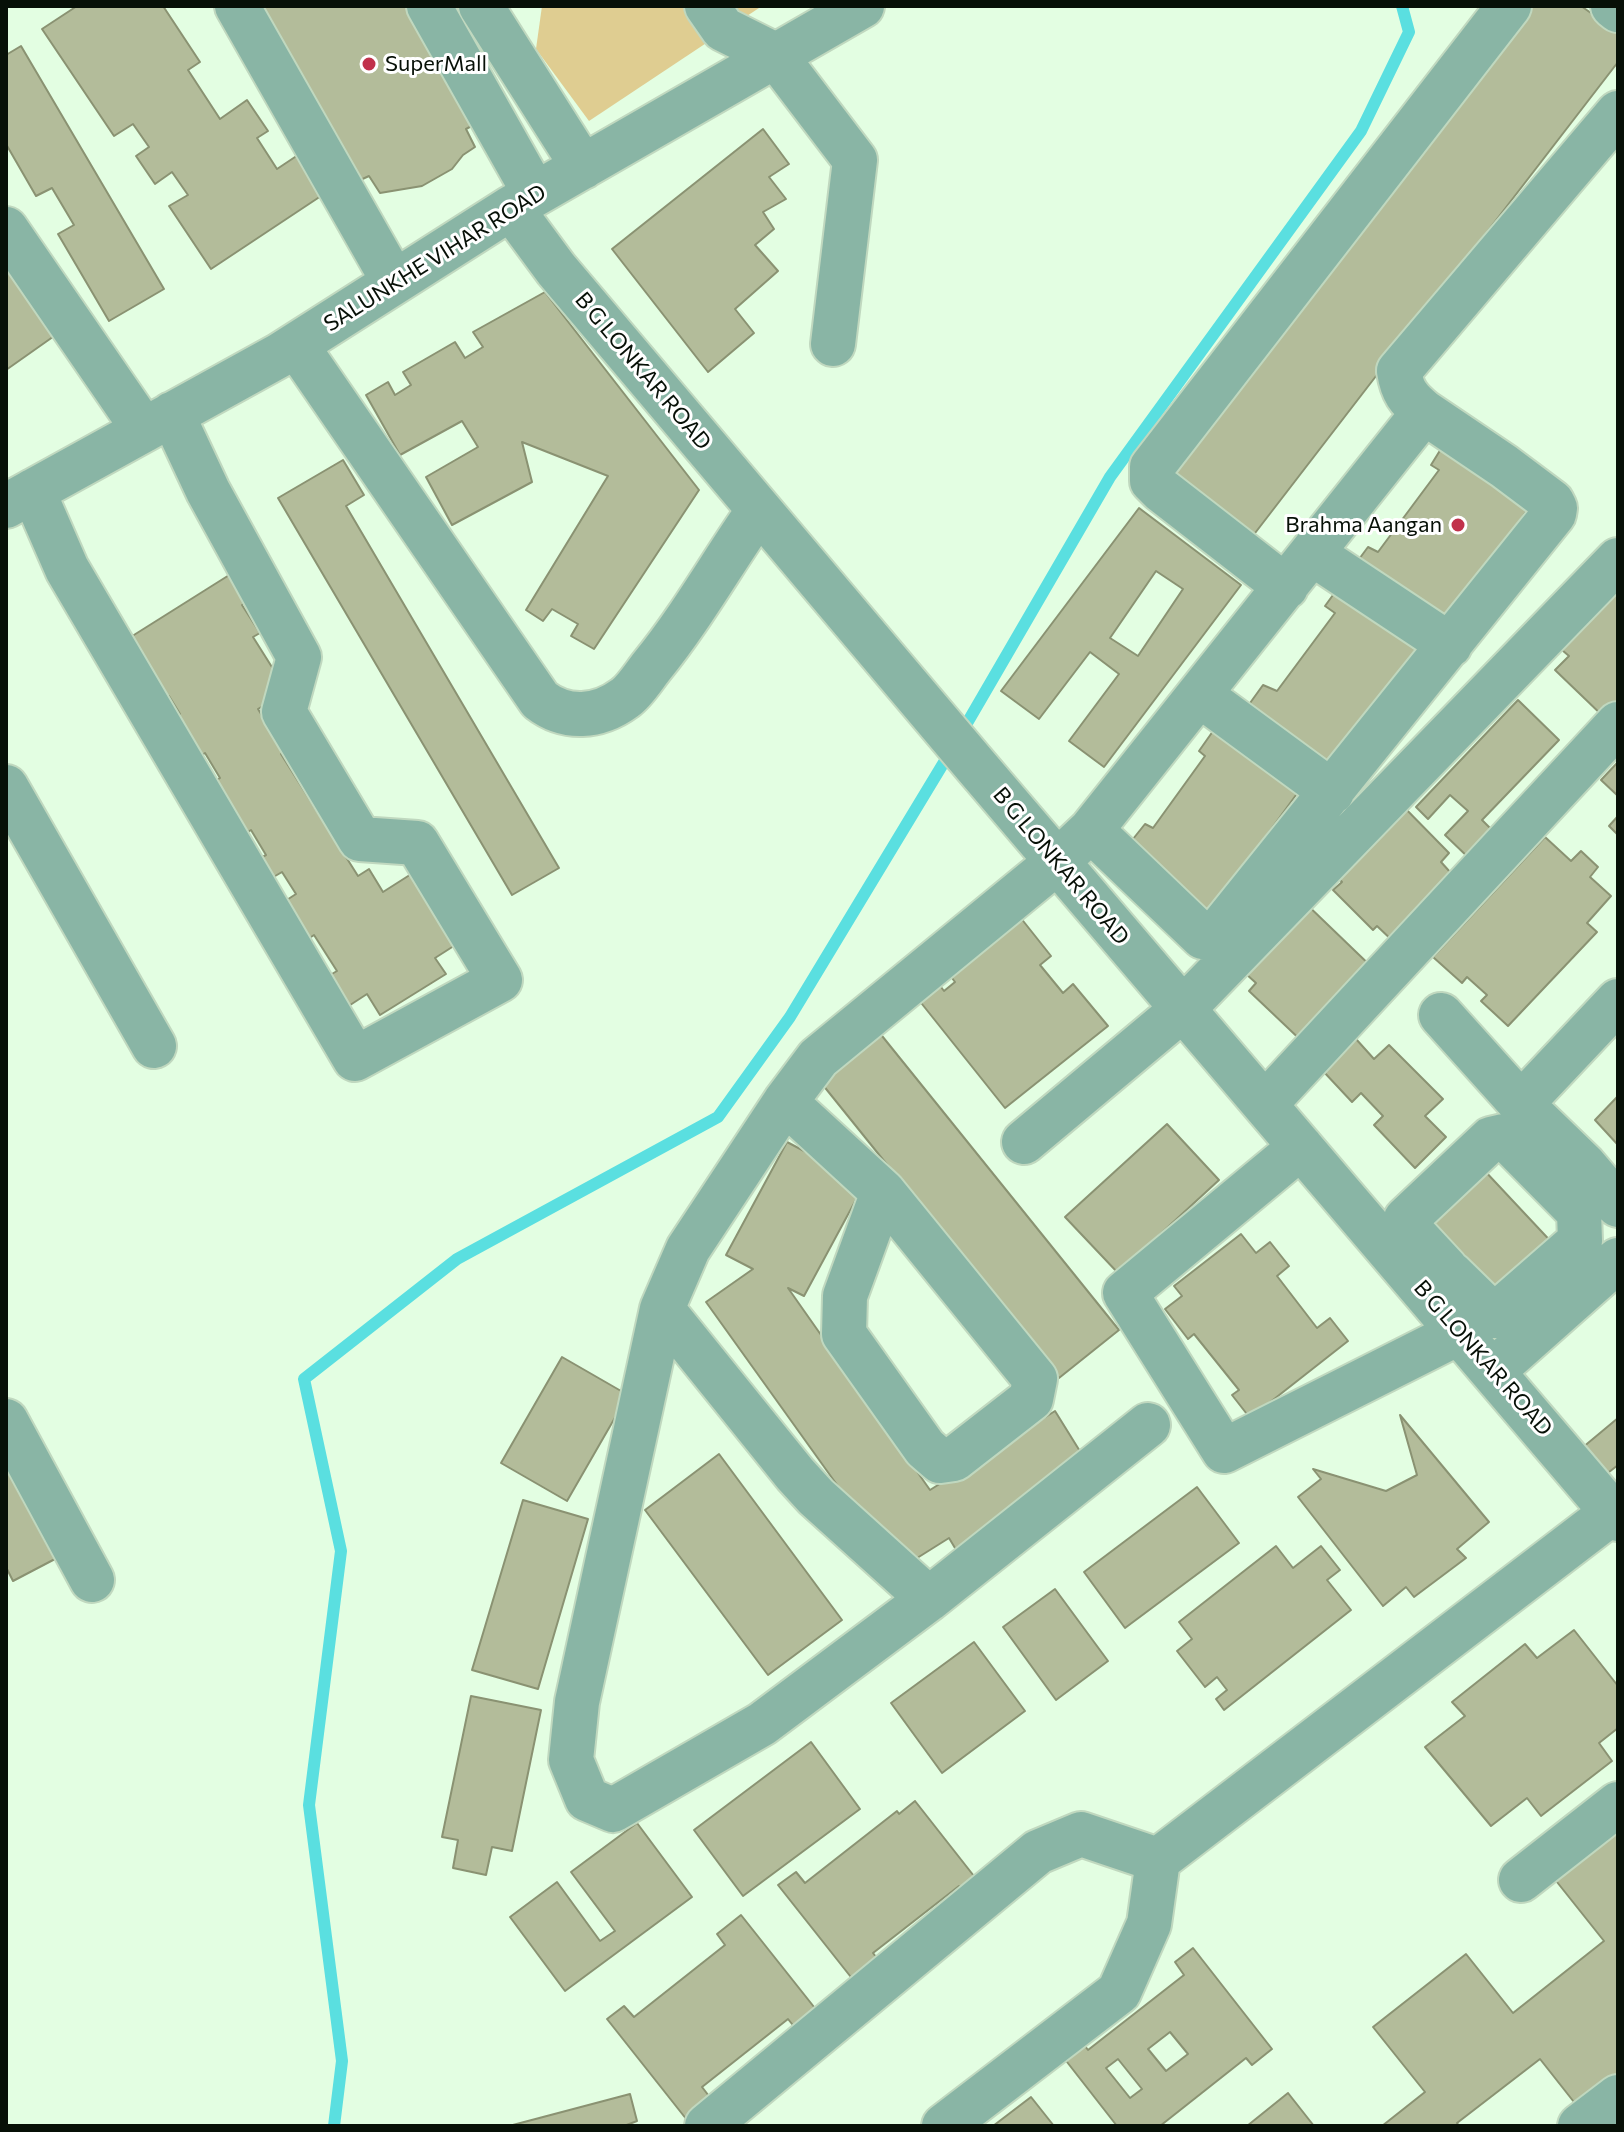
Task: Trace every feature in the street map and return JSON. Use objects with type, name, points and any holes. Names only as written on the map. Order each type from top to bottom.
[{"type":"street","points":[[237,6],[394,282]]},
{"type":"street","name":"B G LONKAR ROAD","points":[[429,6],[556,269],[1301,1147],[1440,1285],[1460,1332],[1615,1516]]},
{"type":"street","points":[[481,6],[583,167]]},
{"type":"street","points":[[707,6],[723,29],[775,55],[855,160],[833,344]]},
{"type":"street","name":"SALUNKHE VIHAR ROAD","points":[[20,498],[296,345],[523,201],[862,6]]},
{"type":"street","points":[[1286,587],[1161,490],[1152,481],[1152,467],[1509,6]]},
{"type":"street","points":[[1613,6],[1618,10]]},
{"type":"street","points":[[1091,830],[1208,939],[1216,935],[1554,514],[1552,502],[1409,400],[1402,389],[1399,371],[1618,113]]},
{"type":"street","points":[[6,229],[158,422],[208,491],[299,657],[284,712],[360,839],[417,843],[500,980],[355,1059],[67,569],[20,498]]},
{"type":"street","points":[[296,345],[540,700],[554,710],[574,714],[598,713],[626,698],[676,637],[759,510]]},
{"type":"street","points":[[1148,1425],[929,1599],[762,1724],[613,1810],[587,1799],[571,1760],[577,1702],[662,1309],[688,1249],[785,1102],[818,1058],[1057,862],[1091,830],[1424,412]]},
{"type":"street","points":[[1313,554],[1450,645]]},
{"type":"street","points":[[1024,1142],[1183,1009],[1618,560]]},
{"type":"street","points":[[1200,695],[1332,792]]},
{"type":"street","points":[[1265,1104],[1618,724]]},
{"type":"street","points":[[6,787],[154,1046]]},
{"type":"street","points":[[1521,1104],[1618,1001]]},
{"type":"street","points":[[1441,1015],[1521,1104],[1570,1177],[1579,1212],[1580,1241],[1498,1315],[1494,1316],[1440,1285],[1406,1219],[1491,1139],[1504,1136],[1570,1177],[1618,1205]]},
{"type":"street","points":[[785,1102],[883,1192],[1035,1379],[1031,1399],[954,1459],[940,1461],[925,1448],[844,1334],[845,1296],[883,1192]]},
{"type":"street","points":[[1301,1147],[1125,1293],[1224,1451],[1460,1332]]},
{"type":"street","points":[[1494,1370],[1618,1260]]},
{"type":"street","points":[[662,1309],[816,1497],[929,1599]]},
{"type":"street","points":[[6,1421],[92,1580]]},
{"type":"street","points":[[944,2126],[1119,1992],[1149,1924],[1158,1860],[1615,1516]]},
{"type":"street","points":[[1521,1880],[1618,1804]]},
{"type":"street","points":[[707,2126],[1038,1852],[1081,1834],[1158,1860]]},
{"type":"street","points":[[1580,2126],[1618,2097]]},
{"type":"shaded area","points":[[542,6],[762,6],[589,121],[536,49]]},
{"type":"building","points":[[77,6],[163,6],[200,62],[188,70],[220,119],[247,100],[268,131],[257,138],[277,169],[298,155],[324,194],[211,269],[169,206],[188,195],[172,172],[155,184],[136,156],[149,147],[133,124],[114,136],[42,29]]},
{"type":"building","name":"SuperMall","points":[[258,6],[413,6],[481,121],[466,129],[475,147],[463,155],[452,169],[422,186],[380,193],[369,176],[356,182]]},
{"type":"building","points":[[1529,6],[1581,6],[1618,32],[1618,62],[1252,537],[1171,477]]},
{"type":"building","points":[[21,46],[164,289],[109,321],[58,234],[74,225],[52,188],[36,196],[6,144],[6,55]]},
{"type":"building","points":[[763,129],[789,164],[769,177],[786,199],[763,212],[774,229],[755,245],[778,271],[735,309],[754,333],[708,372],[612,249]]},
{"type":"building","points":[[6,259],[57,334],[6,370]]},
{"type":"building","points":[[545,292],[699,490],[594,649],[571,636],[578,624],[552,609],[543,621],[526,610],[608,476],[522,442],[532,482],[452,525],[426,477],[478,447],[462,421],[400,455],[366,395],[388,382],[395,395],[411,385],[403,372],[455,342],[465,358],[483,347],[473,332]]},
{"type":"building","name":"Brahma Aangan","points":[[1444,444],[1532,503],[1442,633],[1351,570],[1368,547],[1378,552],[1439,470],[1431,465]]},
{"type":"building","points":[[343,460],[364,495],[346,506],[559,868],[512,895],[278,498]]},
{"type":"building","points":[[1139,508],[1241,585],[1104,767],[1069,741],[1119,674],[1090,652],[1039,719],[1001,691]],"holes":[[[1156,571],[1183,589],[1138,656],[1110,638]]]},
{"type":"building","points":[[234,572],[251,600],[242,605],[260,633],[253,637],[287,691],[258,709],[285,753],[281,754],[358,876],[369,869],[383,892],[416,871],[460,942],[435,958],[446,974],[380,1015],[367,994],[344,1009],[325,978],[337,971],[314,935],[302,943],[279,905],[296,894],[282,872],[265,882],[253,862],[266,855],[251,830],[238,838],[206,787],[220,778],[205,753],[191,762],[166,723],[180,714],[169,696],[155,704],[118,645]]},
{"type":"building","points":[[1341,584],[1432,640],[1334,773],[1245,710],[1263,685],[1277,691],[1335,613],[1325,606]]},
{"type":"building","points":[[1618,591],[1618,709],[1607,720],[1555,670],[1569,656],[1562,650]]},
{"type":"building","points":[[1518,700],[1559,740],[1482,820],[1497,835],[1472,861],[1445,835],[1468,811],[1450,795],[1428,819],[1416,807]]},
{"type":"building","points":[[1218,724],[1304,784],[1205,920],[1121,854],[1145,824],[1153,828],[1205,756],[1199,751]]},
{"type":"building","points":[[1618,762],[1618,796],[1601,780]]},
{"type":"building","points":[[1396,799],[1449,853],[1441,862],[1459,882],[1396,944],[1377,926],[1373,930],[1333,890],[1342,882],[1327,866]]},
{"type":"building","points":[[1618,816],[1618,835],[1609,826]]},
{"type":"building","points":[[1545,837],[1571,861],[1581,851],[1598,867],[1590,877],[1611,896],[1587,923],[1597,932],[1508,1026],[1481,1001],[1487,995],[1467,977],[1462,983],[1433,957]]},
{"type":"building","points":[[1300,898],[1379,974],[1308,1047],[1249,991],[1256,983],[1235,964]]},
{"type":"building","points":[[1020,917],[1051,956],[1040,965],[1063,993],[1073,984],[1108,1026],[1005,1108],[918,999],[938,983],[944,991],[955,982],[949,974]]},
{"type":"building","points":[[870,1021],[1119,1330],[1059,1378],[810,1069]]},
{"type":"building","points":[[1356,1039],[1374,1059],[1389,1045],[1443,1099],[1425,1116],[1446,1137],[1415,1168],[1374,1125],[1383,1116],[1361,1093],[1352,1102],[1323,1071]]},
{"type":"building","points":[[1618,1096],[1618,1145],[1595,1120]]},
{"type":"building","points":[[1167,1124],[1219,1180],[1118,1273],[1065,1217]]},
{"type":"building","points":[[787,1142],[865,1183],[804,1296],[788,1288],[930,1490],[1055,1411],[1091,1469],[958,1553],[949,1538],[898,1570],[706,1302],[753,1269],[726,1255]]},
{"type":"building","points":[[1483,1169],[1557,1248],[1493,1311],[1416,1228]]},
{"type":"building","points":[[1241,1234],[1256,1253],[1270,1242],[1289,1266],[1277,1276],[1317,1328],[1330,1318],[1348,1341],[1250,1418],[1232,1395],[1239,1390],[1194,1334],[1188,1339],[1165,1309],[1182,1296],[1174,1286]]},
{"type":"building","points":[[562,1357],[628,1395],[567,1501],[501,1463]]},
{"type":"building","points":[[1400,1415],[1489,1522],[1457,1549],[1466,1558],[1414,1597],[1406,1587],[1383,1606],[1298,1497],[1321,1479],[1313,1469],[1386,1491],[1417,1475]]},
{"type":"building","points":[[1618,1418],[1618,1465],[1604,1476],[1582,1448]]},
{"type":"building","points":[[719,1454],[842,1620],[768,1675],[645,1510]]},
{"type":"building","points":[[6,1468],[55,1559],[13,1581],[6,1567]]},
{"type":"building","points":[[1197,1487],[1239,1543],[1125,1628],[1084,1572]]},
{"type":"building","points":[[523,1500],[588,1519],[538,1689],[472,1670]]},
{"type":"building","points":[[1276,1546],[1293,1568],[1321,1546],[1340,1570],[1327,1580],[1351,1610],[1224,1710],[1216,1699],[1227,1690],[1217,1677],[1205,1687],[1177,1651],[1192,1639],[1179,1622]]},
{"type":"building","points":[[1055,1589],[1108,1661],[1056,1700],[1003,1627]]},
{"type":"building","points":[[1574,1630],[1618,1686],[1618,1728],[1599,1743],[1612,1761],[1541,1816],[1527,1798],[1491,1826],[1425,1747],[1465,1716],[1452,1702],[1525,1644],[1537,1658]]},
{"type":"building","points":[[974,1642],[1025,1711],[942,1773],[891,1703]]},
{"type":"building","points":[[471,1696],[541,1710],[512,1851],[492,1847],[486,1875],[453,1868],[458,1840],[442,1837]]},
{"type":"building","points":[[811,1742],[860,1809],[743,1896],[694,1830]]},
{"type":"building","points":[[915,1801],[981,1885],[967,1896],[959,1886],[873,1953],[883,1966],[858,1986],[778,1885],[796,1872],[805,1883],[897,1811],[899,1814]]},
{"type":"building","points":[[637,1823],[692,1897],[565,1991],[510,1917],[557,1882],[600,1941],[615,1931],[571,1872]]},
{"type":"building","points":[[1618,1826],[1618,2090],[1585,2116],[1540,2059],[1457,2123],[1459,2126],[1382,2126],[1425,2092],[1373,2027],[1466,1954],[1513,2013],[1604,1941],[1553,1877]]},
{"type":"building","points":[[741,1915],[818,2012],[796,2029],[788,2019],[702,2087],[712,2100],[687,2120],[607,2019],[624,2006],[634,2017],[725,1945],[717,1934]]},
{"type":"building","points":[[1193,1948],[1272,2049],[1252,2065],[1246,2058],[1160,2126],[1117,2126],[1060,2053],[1079,2038],[1088,2050],[1184,1975],[1175,1962]],"holes":[[[1170,2032],[1188,2054],[1166,2071],[1148,2049]],[[1118,2059],[1142,2089],[1130,2098],[1106,2068]]]},
{"type":"building","points":[[1288,2093],[1314,2126],[1247,2126]]},
{"type":"building","points":[[630,2094],[637,2121],[624,2126],[509,2126]]},
{"type":"building","points":[[1031,2097],[1054,2126],[993,2126]]},
{"type":"waterway","points":[[334,2126],[342,2061],[309,1805],[341,1551],[304,1379],[457,1259],[718,1117],[790,1017],[952,749],[1110,477],[1361,131],[1409,32],[1402,6]]},
{"type":"place","name":"SuperMall","points":[[369,64]]},
{"type":"place","name":"Brahma Aangan","points":[[1458,525]]}]
